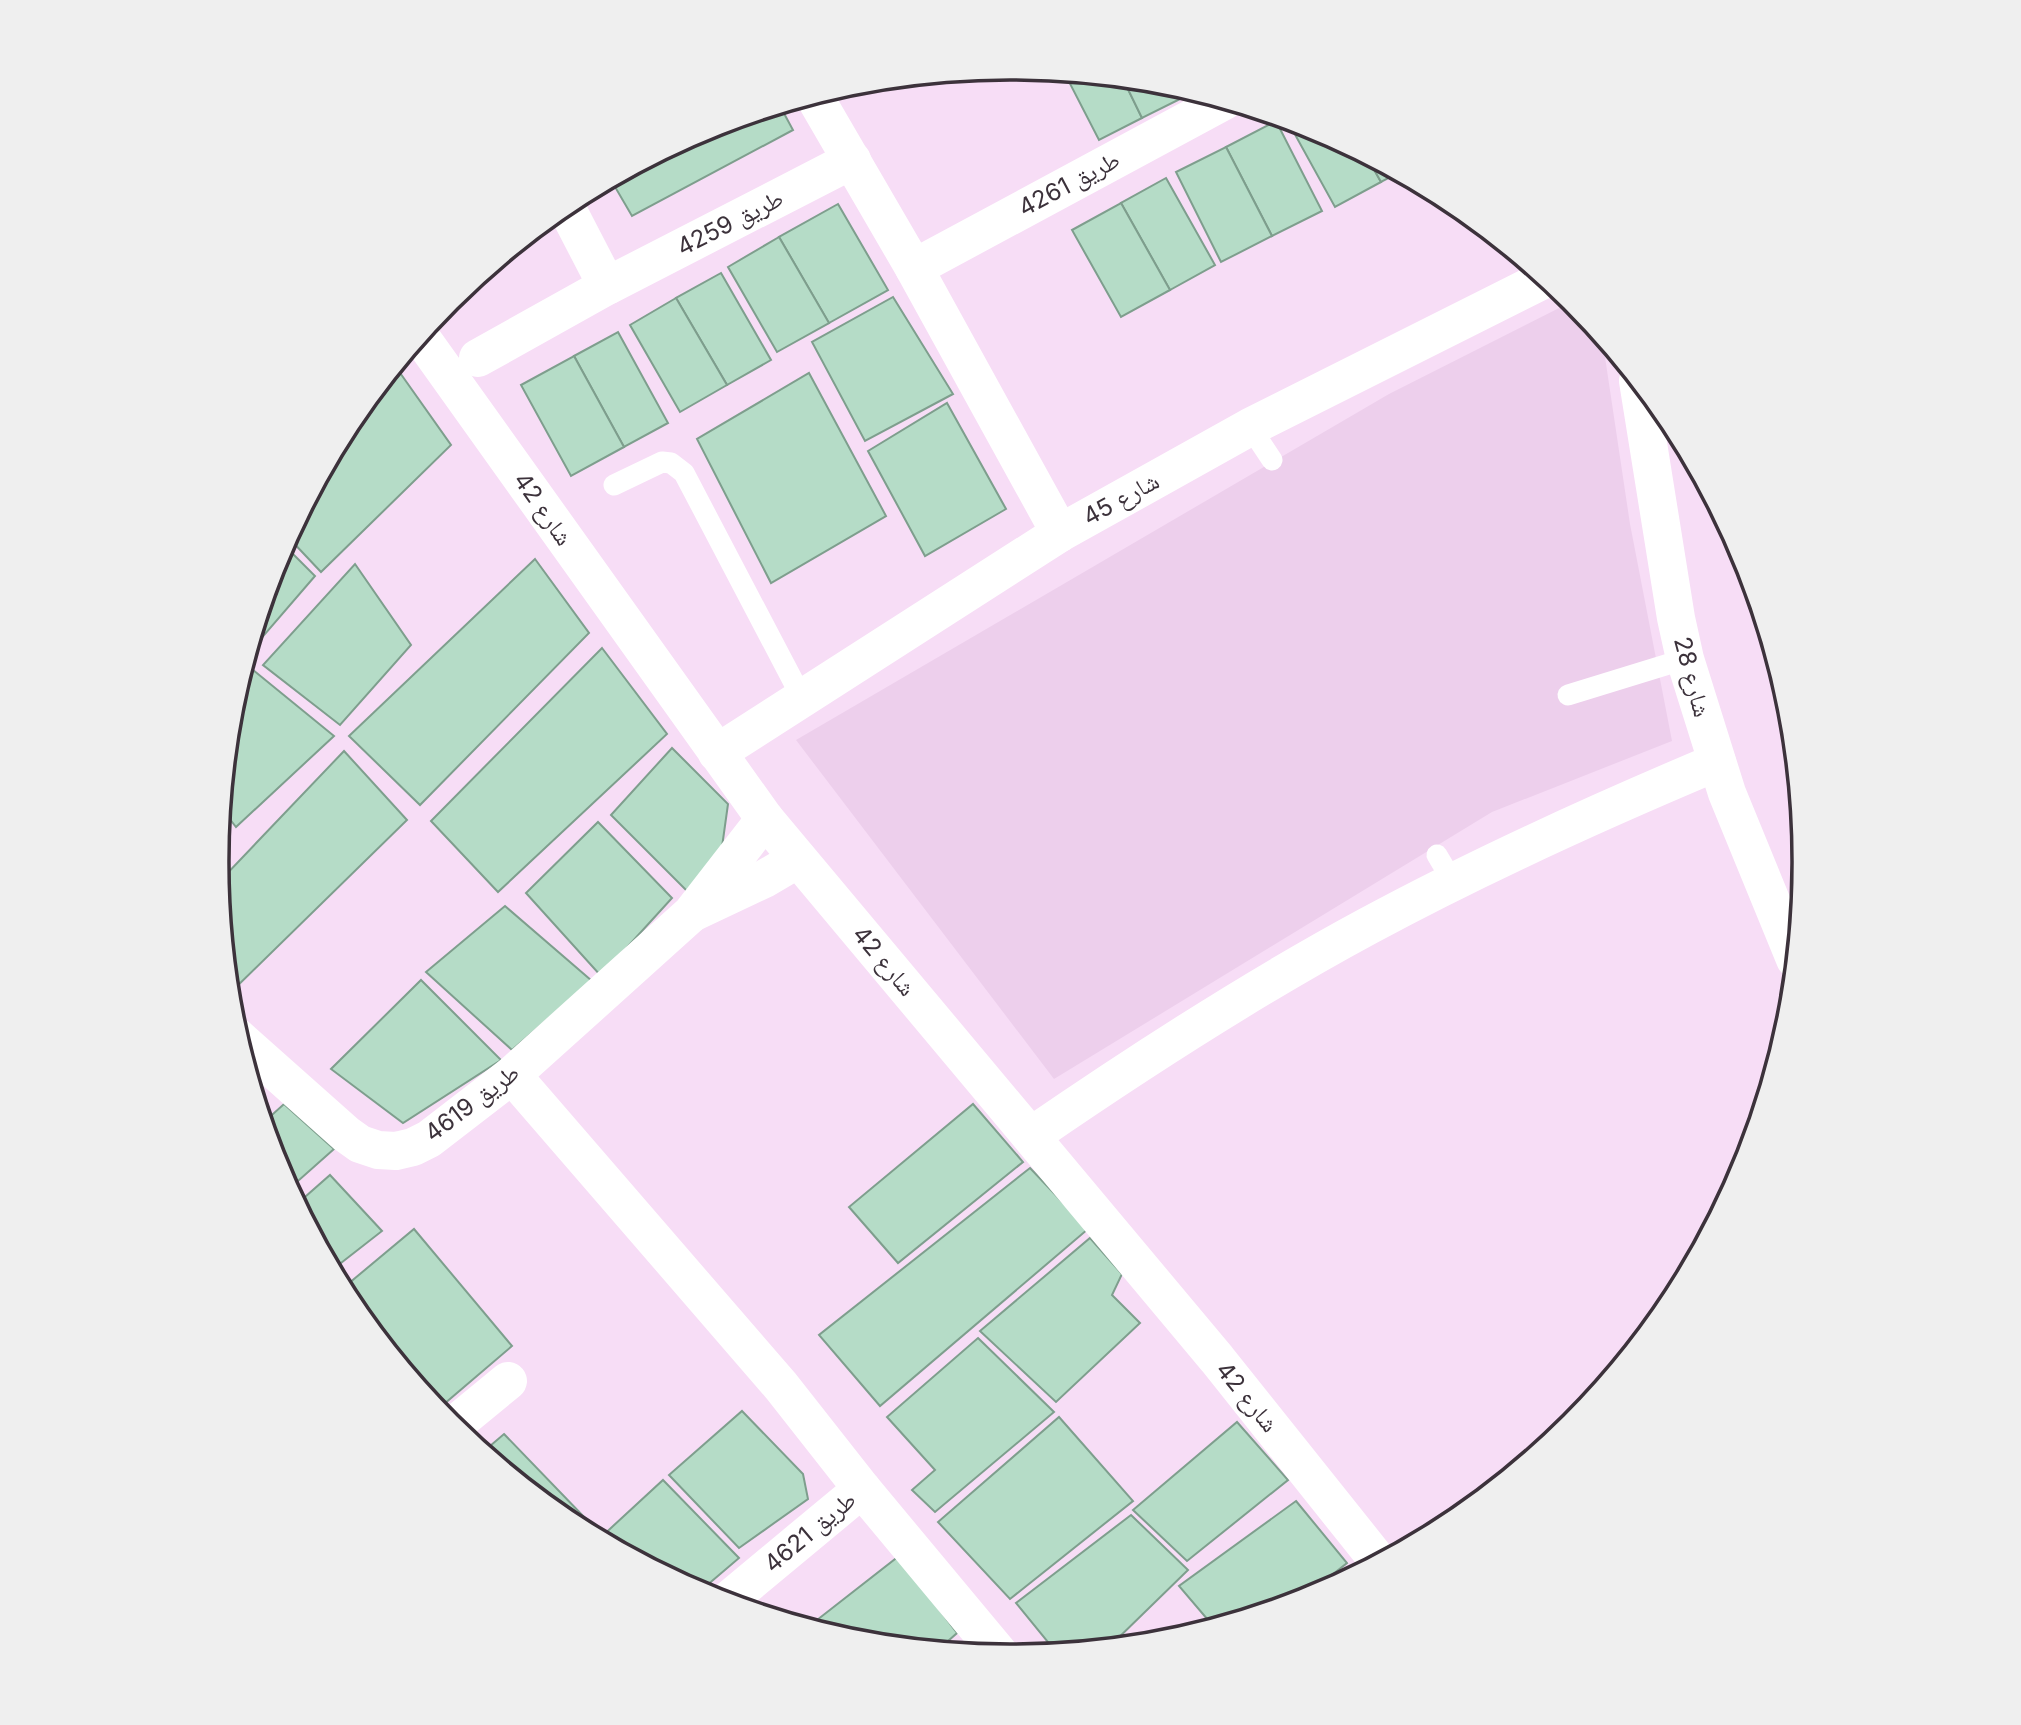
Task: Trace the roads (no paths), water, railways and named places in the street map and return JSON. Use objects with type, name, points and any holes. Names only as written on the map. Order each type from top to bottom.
[{"type":"street","points":[[819,105],[914,268],[1060,533]]},
{"type":"street","name":"طريق 4261","points":[[914,268],[1213,107]]},
{"type":"street","name":"طريق 4259","points":[[478,358],[607,285],[852,160]]},
{"type":"street","points":[[571,216],[607,285]]},
{"type":"street","name":"شارع 45","points":[[717,753],[1060,533],[1250,427],[1535,284]]},
{"type":"street","name":"شارع 42","points":[[426,344],[765,819],[1217,1359],[1373,1555]]},
{"type":"street","name":"شارع 28","points":[[1641,400],[1685,659],[1727,793],[1789,932]]},
{"type":"street","points":[[1031,1136],[1206,1021],[1366,928],[1445,868],[1552,833],[1717,762]]},
{"type":"street","name":"طريق 4619","points":[[252,1050],[360,1144],[378,1150],[396,1151],[413,1147],[429,1139],[512,1075],[692,913],[765,819]]},
{"type":"street","name":"طريق 4619","points":[[692,913],[764,879],[798,859]]},
{"type":"street","points":[[512,1075],[780,1386],[992,1644]]},
{"type":"street","points":[[462,1419],[508,1381]]},
{"type":"street","name":"طريق 4621","points":[[735,1594],[862,1489]]},
{"type":"lane","points":[[1250,427],[1272,460]]},
{"type":"lane","points":[[614,485],[662,461],[671,463],[684,473],[802,698]]},
{"type":"lane","points":[[1569,695],[1685,659]]}]
